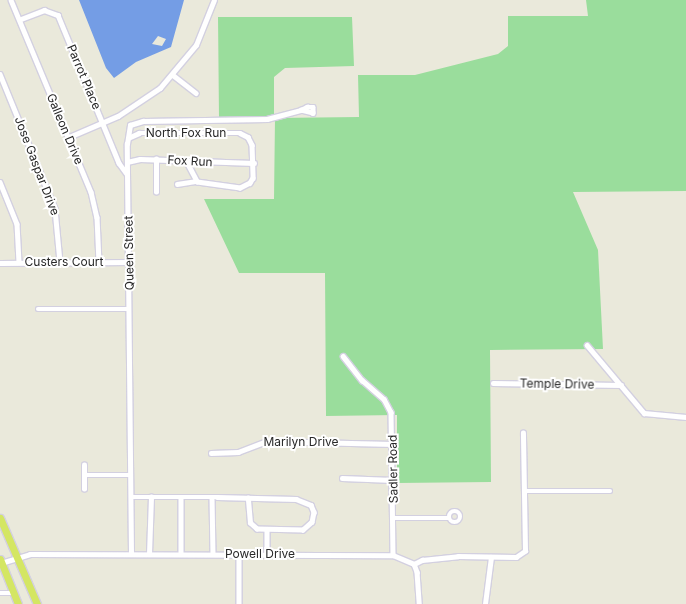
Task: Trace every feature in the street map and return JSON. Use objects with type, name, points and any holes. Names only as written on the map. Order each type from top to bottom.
[{"type":"main road","points":[[0,518],[37,604]]},
{"type":"main road","points":[[1,561],[18,604]]},
{"type":"street","name":"Galleon Drive","points":[[11,0],[69,137],[94,204],[99,262]]},
{"type":"street","points":[[69,137],[133,109],[173,75],[196,45],[214,0]]},
{"type":"street","name":"Parrot Place","points":[[20,19],[44,10],[58,15],[103,123],[128,175]]},
{"type":"street","name":"Jose Gaspar Drive","points":[[0,74],[55,209],[60,262]]},
{"type":"street","points":[[173,75],[196,93]]},
{"type":"street","points":[[128,138],[130,125],[135,122],[267,119],[301,110]]},
{"type":"street","name":"North Fox Run","points":[[128,138],[139,133],[245,135],[252,145],[254,163]]},
{"type":"street","name":"Queen Street","points":[[128,138],[131,554]]},
{"type":"street","points":[[156,159],[156,192]]},
{"type":"street","name":"Fox Run","points":[[127,162],[156,159],[254,163]]},
{"type":"street","points":[[186,161],[195,181]]},
{"type":"street","points":[[177,184],[195,181],[240,188],[250,183],[254,163]]},
{"type":"street","points":[[0,182],[17,224],[19,262]]},
{"type":"street","name":"Custers Court","points":[[0,263],[129,262]]},
{"type":"street","points":[[38,309],[129,309]]},
{"type":"street","points":[[587,345],[644,413],[686,416]]},
{"type":"street","name":"Sadler Road","points":[[344,356],[389,405],[393,444],[392,555]]},
{"type":"street","name":"Temple Drive","points":[[494,383],[621,385]]},
{"type":"street","points":[[419,604],[417,572],[414,564],[422,560],[447,557],[516,557],[525,551],[523,433]]},
{"type":"street","name":"Marilyn Drive","points":[[211,453],[238,452],[266,441],[393,444]]},
{"type":"street","points":[[84,465],[84,489]]},
{"type":"street","points":[[84,475],[131,475]]},
{"type":"street","points":[[342,478],[393,480]]},
{"type":"street","points":[[524,491],[610,491]]},
{"type":"street","points":[[131,497],[212,497],[248,498],[296,500],[313,508],[312,522],[306,529],[267,529],[252,526],[248,498]]},
{"type":"street","points":[[149,554],[150,497]]},
{"type":"street","points":[[181,497],[181,554]]},
{"type":"street","points":[[212,497],[213,554]]},
{"type":"street","points":[[393,518],[449,518]]},
{"type":"street","points":[[267,529],[267,554]]},
{"type":"street","name":"Powell Drive","points":[[1,561],[30,554],[267,554],[392,555],[414,564]]},
{"type":"street","points":[[239,554],[239,604]]},
{"type":"street","points":[[485,604],[491,557]]},
{"type":"street","points":[[0,593],[12,592]]},
{"type":"green space","points":[[586,0],[686,0],[686,191],[573,192],[598,250],[603,349],[490,350],[491,482],[397,483],[397,415],[326,416],[325,273],[239,273],[204,199],[274,199],[275,118],[359,117],[358,75],[415,75],[498,54],[508,46],[508,16],[588,16]]},
{"type":"green space","points":[[218,17],[352,17],[354,66],[285,68],[274,77],[274,116],[219,118]]},
{"type":"water","points":[[79,0],[184,0],[171,47],[136,62],[114,78],[106,68]],"holes":[[[158,36],[166,39],[162,46],[152,44]]]}]
